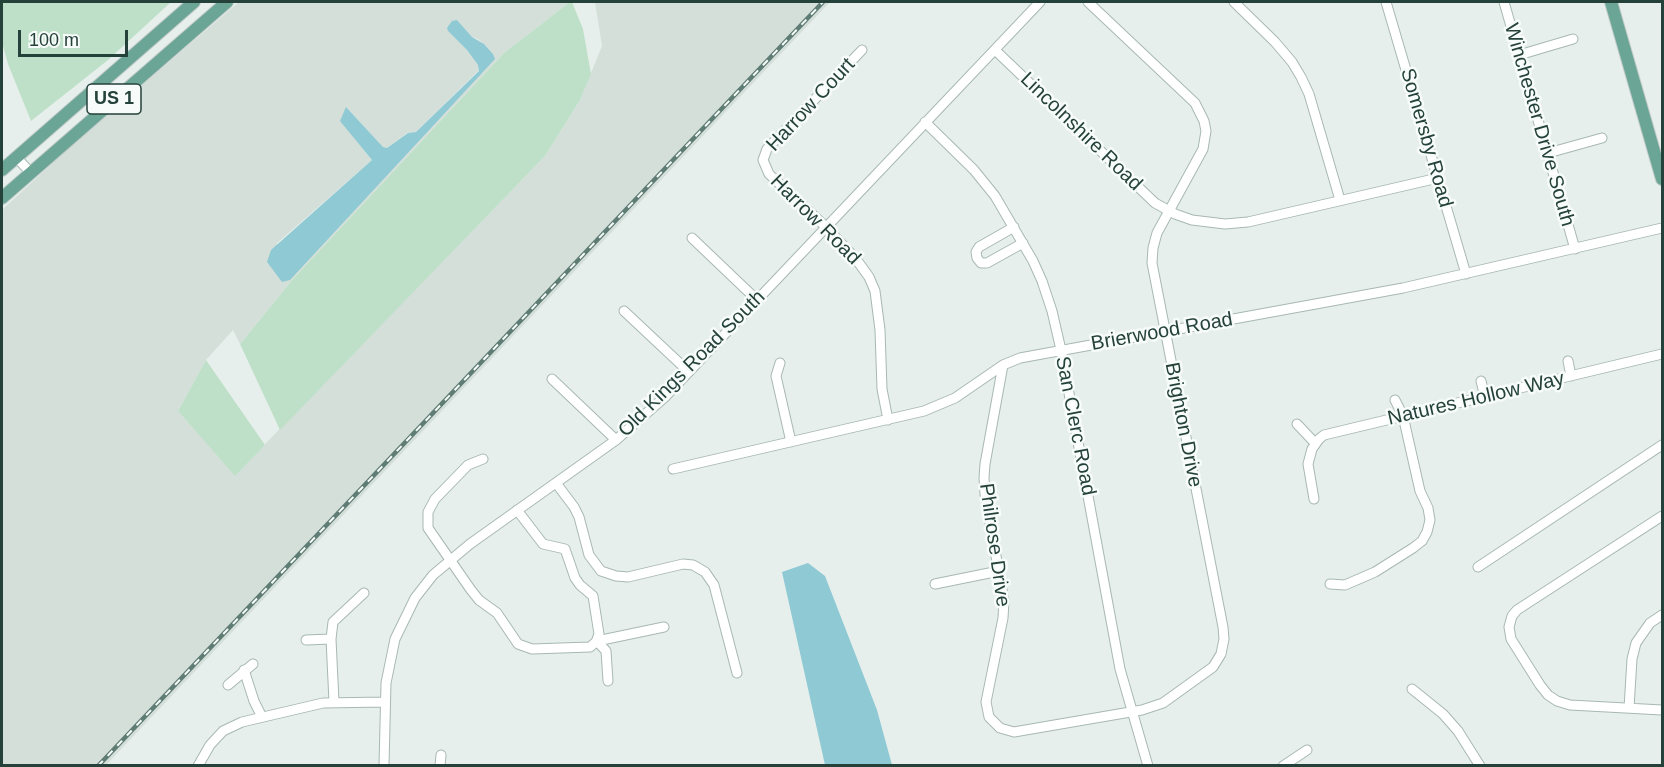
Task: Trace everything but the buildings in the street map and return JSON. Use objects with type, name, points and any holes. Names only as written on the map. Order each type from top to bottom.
[{"type":"main road","name":"US 1","points":[[2,170],[194,2]]},
{"type":"main road","name":"US 1","points":[[2,198],[227,2]]},
{"type":"main road","points":[[1611,2],[1662,179]]},
{"type":"street","name":"Old Kings Road South","points":[[384,765],[388,668],[397,632],[419,592],[449,559],[616,440],[646,415],[1040,2]]},
{"type":"street","name":"Brighton Drive","points":[[994,723],[1006,732],[1014,732],[1163,703],[1213,668],[1221,654],[1224,639],[1152,263],[1157,233],[1203,149],[1206,131],[1204,121],[1195,104],[1088,2]]},
{"type":"street","points":[[1234,2],[1280,47],[1301,77],[1309,94],[1340,200]]},
{"type":"street","name":"Somersby Road","points":[[1386,2],[1466,274]]},
{"type":"street","name":"Winchester Drive South","points":[[1504,2],[1575,249]]},
{"type":"street","points":[[1519,55],[1572,38]]},
{"type":"street","name":"Harrow Court","points":[[763,160],[767,149],[862,50]]},
{"type":"street","name":"Lincolnshire Road","points":[[995,50],[1155,202],[1168,211]]},
{"type":"street","name":"San Clerc Road","points":[[926,122],[974,170],[995,196],[1042,281],[1061,350],[1118,658],[1148,765]]},
{"type":"street","points":[[1548,153],[1602,138]]},
{"type":"street","points":[[16,157],[31,172]]},
{"type":"street","name":"Harrow Road","points":[[763,160],[769,174],[826,228],[856,259],[869,277],[874,291],[880,330],[882,389],[888,420]]},
{"type":"street","points":[[1168,211],[1192,220],[1225,224],[1248,222],[1438,178]]},
{"type":"street","points":[[1014,227],[979,247],[976,252],[977,258],[987,263],[1023,243]]},
{"type":"street","name":"Brierwood Road","points":[[674,469],[937,407],[955,398],[1003,365],[1020,357],[1403,288],[1662,228]]},
{"type":"street","points":[[692,238],[757,300]]},
{"type":"street","points":[[624,311],[689,372]]},
{"type":"street","name":"Natures Hollow Way","points":[[1315,443],[1330,433],[1662,354]]},
{"type":"street","points":[[1569,361],[1571,376]]},
{"type":"street","points":[[780,363],[776,376],[791,442]]},
{"type":"street","name":"Philrose Drive","points":[[994,723],[986,702],[1003,618],[1004,601],[984,478],[1003,365]]},
{"type":"street","points":[[552,379],[616,440]]},
{"type":"street","points":[[1481,381],[1485,397]]},
{"type":"street","points":[[1330,584],[1345,585],[1375,572],[1413,548],[1422,541],[1427,532],[1430,520],[1428,508],[1420,491],[1403,416],[1395,400]]},
{"type":"street","points":[[1297,424],[1315,443],[1308,464],[1314,499]]},
{"type":"street","points":[[1478,567],[1662,446]]},
{"type":"street","points":[[483,459],[468,465],[435,499],[428,512],[428,528],[475,595],[497,613],[519,644],[526,648],[590,647],[597,641],[664,627]]},
{"type":"street","points":[[556,483],[574,507],[591,559],[601,571],[628,577],[683,564],[693,565],[705,572],[714,585],[737,673]]},
{"type":"street","points":[[517,510],[543,544],[561,547],[568,553],[575,578],[593,596],[599,634],[597,641]]},
{"type":"street","points":[[1662,516],[1517,610],[1510,621],[1511,639],[1548,695],[1570,705],[1662,710]]},
{"type":"street","points":[[935,584],[999,571]]},
{"type":"street","points":[[334,702],[331,639],[333,622],[364,593]]},
{"type":"street","points":[[1629,708],[1632,659],[1636,643],[1650,623],[1662,615]]},
{"type":"street","points":[[306,640],[331,639]]},
{"type":"street","points":[[597,641],[606,651],[608,681]]},
{"type":"street","points":[[228,685],[253,664]]},
{"type":"street","points":[[244,670],[262,717]]},
{"type":"street","points":[[1412,689],[1443,714],[1458,731],[1480,765]]},
{"type":"street","points":[[198,765],[210,745],[223,731],[242,722],[334,702],[385,702]]},
{"type":"street","points":[[1283,765],[1307,750]]},
{"type":"street","points":[[440,765],[441,755]]},
{"type":"shaded area","points":[[239,2],[570,2],[505,52],[293,279],[240,344],[233,330],[206,360],[178,411],[235,475],[545,156],[580,100],[602,46],[595,2],[830,2],[106,765],[2,766],[2,210],[71,146]],"holes":[[[457,20],[472,37],[484,44],[493,54],[494,59],[282,282],[277,243],[372,160],[341,121],[347,108],[383,147],[387,148],[407,133],[416,132],[479,70],[467,50],[448,31]]]},
{"type":"green space","points":[[2,2],[171,2],[108,60],[31,121],[8,64],[2,42]]},
{"type":"green space","points":[[572,2],[583,29],[591,74],[580,100],[545,156],[280,430],[240,344],[293,279],[505,52]]},
{"type":"green space","points":[[206,360],[265,445],[235,476],[178,411]]},
{"type":"water","points":[[457,20],[472,37],[484,44],[495,59],[290,280],[282,282],[267,262],[271,250],[372,160],[340,121],[346,107],[383,147],[387,148],[408,133],[416,132],[479,71],[478,65],[467,50],[448,31],[447,28],[452,21]]},
{"type":"water","points":[[808,563],[825,576],[877,710],[892,765],[825,765],[782,572]]},
{"type":"railway","points":[[98,766],[823,2]]}]
